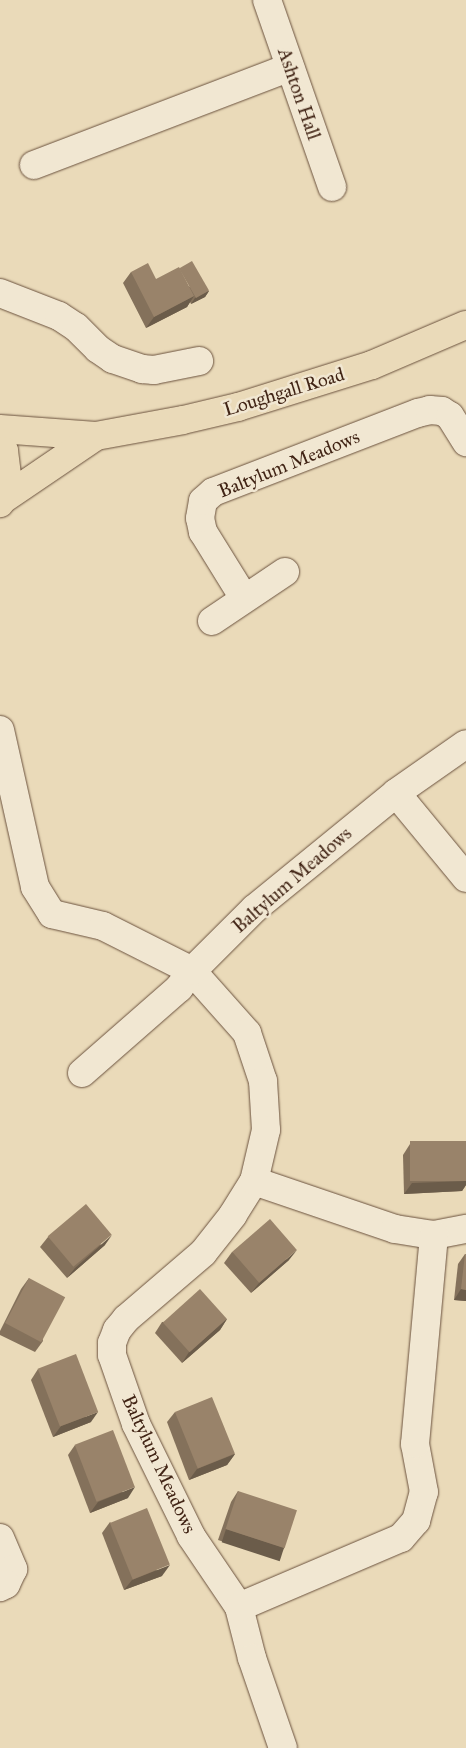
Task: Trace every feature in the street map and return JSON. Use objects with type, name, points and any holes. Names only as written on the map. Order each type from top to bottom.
[{"type":"main road","name":"Loughgall Road","points":[[0,429],[96,436],[238,407],[372,365],[466,325]]},
{"type":"main road","name":"Loughgall Road","points":[[1,501],[96,436]]},
{"type":"main road","points":[[0,443],[4,451],[7,475],[1,501]]},
{"type":"street","name":"Ashton Hall","points":[[267,0],[332,187]]},
{"type":"street","points":[[34,165],[290,67]]},
{"type":"street","points":[[0,293],[59,316],[76,327],[98,349],[113,359],[132,366],[154,370],[199,361]]},
{"type":"street","name":"Baltylum Meadows","points":[[244,598],[203,532],[200,518],[204,501],[213,492],[430,410],[442,411],[450,416],[466,442]]},
{"type":"street","points":[[212,621],[285,572]]},
{"type":"street","name":"Baltylum Meadows","points":[[0,730],[36,886],[52,914],[103,926],[192,971],[247,1033],[264,1081],[266,1130],[254,1181],[233,1215],[202,1253],[126,1319],[117,1330],[112,1344],[112,1355],[136,1424],[190,1536],[239,1607],[252,1658],[282,1748]]},
{"type":"street","name":"Baltylum Meadows","points":[[192,971],[254,910],[396,793],[466,744]]},
{"type":"street","points":[[396,793],[466,878]]},
{"type":"street","points":[[82,1073],[179,988],[192,971]]},
{"type":"street","points":[[254,1181],[395,1229],[434,1235],[466,1229]]},
{"type":"street","points":[[239,1607],[402,1538],[416,1521],[424,1492],[415,1444],[434,1235]]},
{"type":"street","points":[[0,1538],[13,1569],[6,1584],[0,1587]]},
{"type":"building","points":[[192,261],[209,290],[196,298],[179,268]]},
{"type":"building","points":[[148,263],[156,279],[179,267],[194,296],[154,317],[131,272]]},
{"type":"building","points":[[410,1141],[466,1141],[466,1181],[410,1181]]},
{"type":"building","points":[[86,1204],[112,1235],[73,1267],[48,1236]]},
{"type":"building","points":[[270,1219],[297,1250],[259,1283],[232,1252]]},
{"type":"building","points":[[466,1254],[466,1290],[461,1289]]},
{"type":"building","points":[[29,1278],[65,1297],[41,1342],[5,1323]]},
{"type":"building","points":[[200,1289],[227,1319],[190,1352],[163,1322]]},
{"type":"building","points":[[76,1354],[98,1412],[60,1427],[38,1369]]},
{"type":"building","points":[[212,1397],[235,1454],[198,1469],[175,1412]]},
{"type":"building","points":[[113,1430],[135,1487],[97,1502],[75,1445]]},
{"type":"building","points":[[238,1491],[297,1510],[285,1548],[226,1529]]},
{"type":"building","points":[[147,1508],[170,1565],[133,1580],[110,1523]]}]
